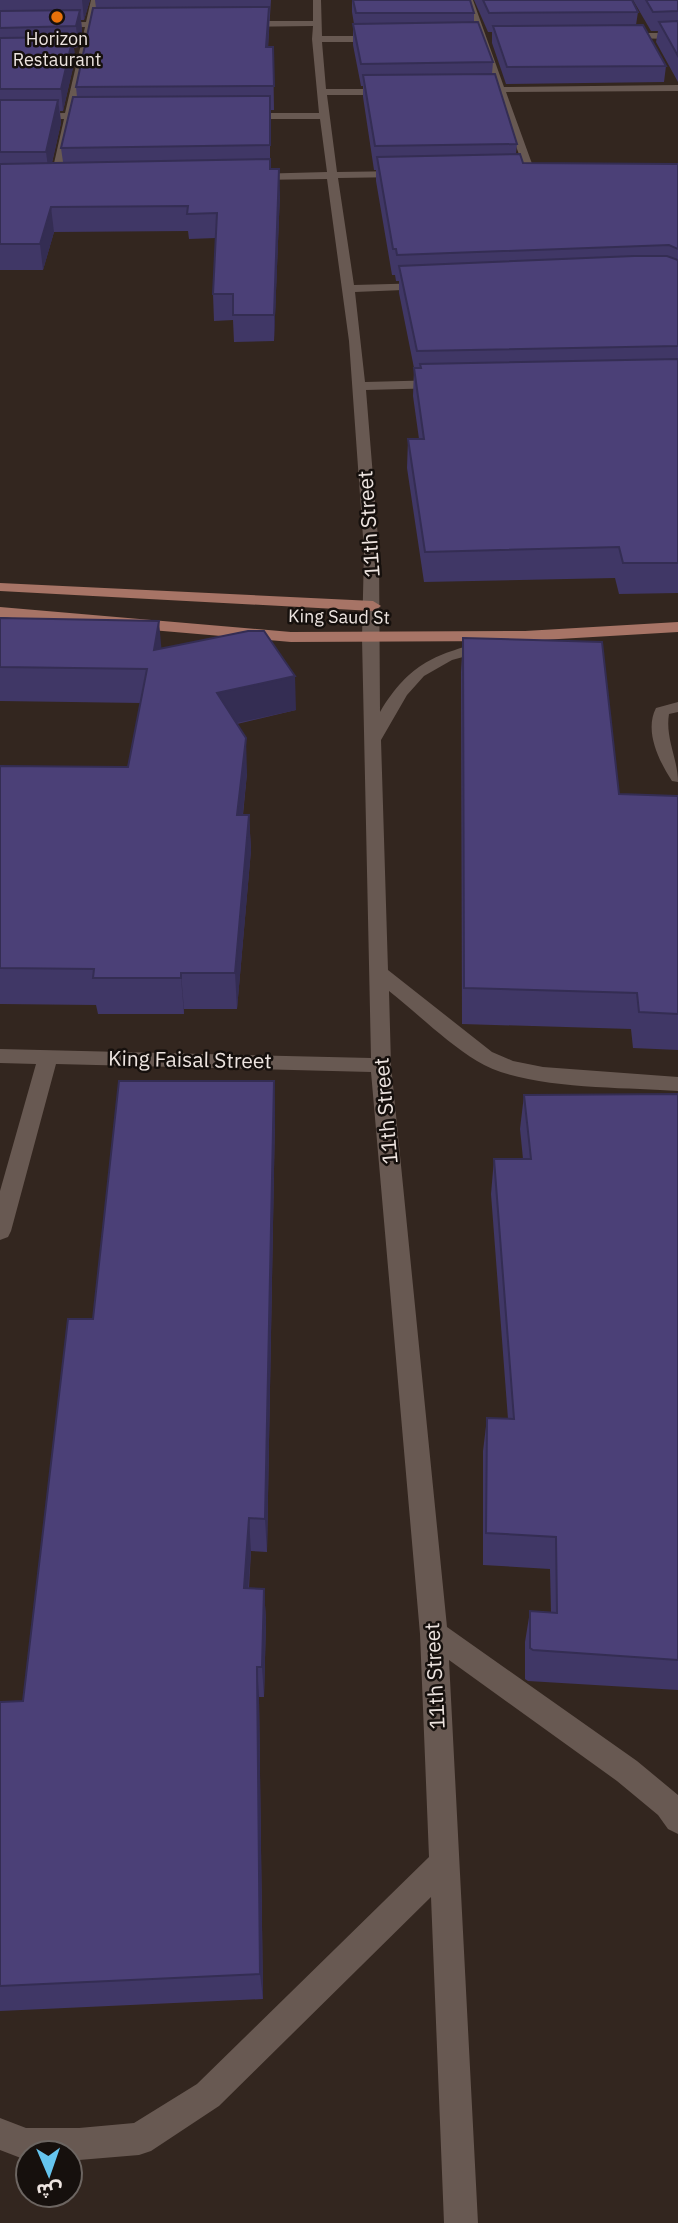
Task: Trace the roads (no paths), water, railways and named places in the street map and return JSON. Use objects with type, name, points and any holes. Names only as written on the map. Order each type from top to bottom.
[{"type":"main road","name":"King Saud St","points":[[0,587],[373,606]]},
{"type":"main road","name":"King Saud St","points":[[0,612],[291,637],[525,636],[678,627]]},
{"type":"street","points":[[55,181],[72,116],[95,0]]},
{"type":"street","name":"11th Street","points":[[317,0],[321,92],[330,176],[349,289],[372,546],[373,606],[370,638],[381,1065],[434,1634],[461,2223]]},
{"type":"street","points":[[469,0],[530,172]]},
{"type":"street","points":[[0,36],[89,30],[130,24]]},
{"type":"street","points":[[237,24],[400,38]]},
{"type":"street","points":[[639,24],[651,46]]},
{"type":"street","points":[[0,26],[89,30]]},
{"type":"street","points":[[605,36],[678,36]]},
{"type":"street","points":[[469,38],[496,37]]},
{"type":"street","points":[[72,53],[84,53]]},
{"type":"street","points":[[68,67],[81,67]]},
{"type":"street","points":[[668,77],[677,90]]},
{"type":"street","points":[[460,91],[677,90]]},
{"type":"street","points":[[321,92],[405,91]]},
{"type":"street","points":[[0,117],[111,116]]},
{"type":"street","points":[[231,116],[324,116]]},
{"type":"street","points":[[517,172],[544,171]]},
{"type":"street","points":[[247,177],[410,174]]},
{"type":"street","points":[[42,181],[69,181]]},
{"type":"street","points":[[349,289],[442,286]]},
{"type":"street","points":[[358,386],[456,384]]},
{"type":"street","points":[[373,740],[402,689],[440,659],[525,636]]},
{"type":"street","points":[[678,707],[662,711],[658,722],[670,766],[678,777]]},
{"type":"street","points":[[378,972],[485,1057],[509,1067],[543,1074],[678,1084]]},
{"type":"street","name":"King Faisal Street","points":[[0,1056],[381,1065]]},
{"type":"street","points":[[0,1231],[48,1057]]},
{"type":"street","points":[[434,1634],[627,1771],[668,1805],[678,1819]]},
{"type":"street","points":[[0,2134],[26,2144],[79,2144],[139,2139],[208,2095],[444,1863]]},
{"type":"place","name":"Horizon Restaurant","points":[[57,17]]}]
